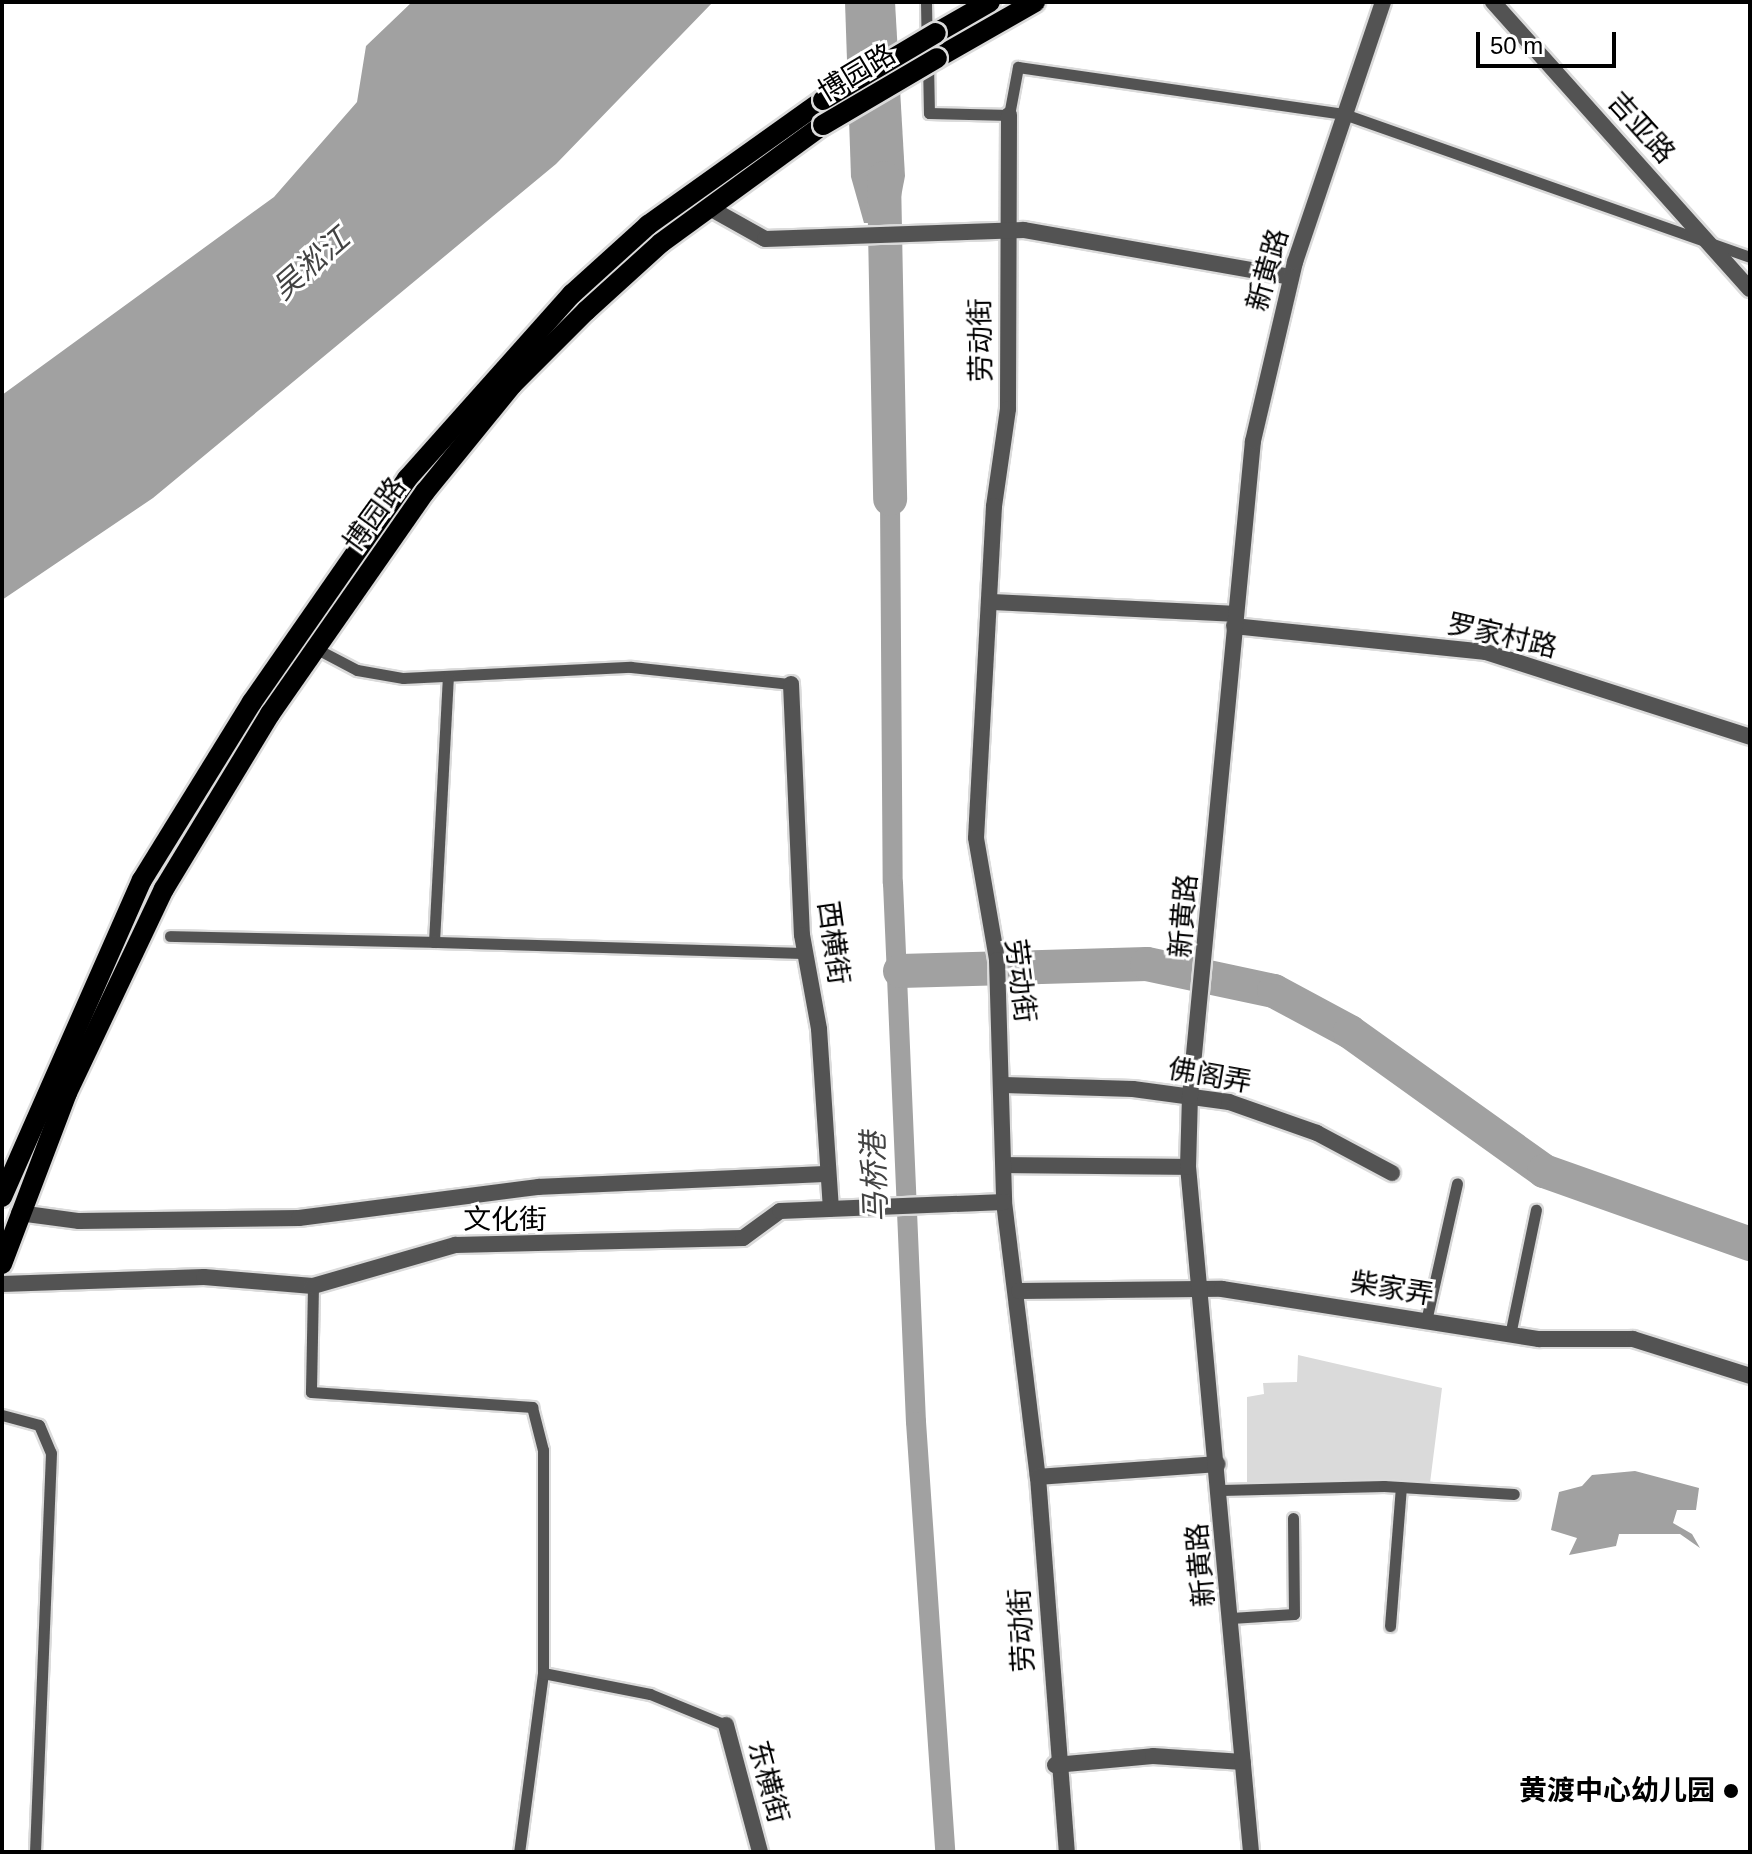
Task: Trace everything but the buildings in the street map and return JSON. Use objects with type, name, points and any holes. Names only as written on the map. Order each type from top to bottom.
[{"type":"main road","name":"博园路","points":[[2,1197],[142,880],[252,702],[407,479],[496,371],[583,284],[648,225],[823,100],[990,2]]},
{"type":"main road","name":"博园路","points":[[2,1264],[19,1213],[164,889],[315,648],[425,492],[512,385],[708,207],[823,125],[1035,2]]},
{"type":"street","name":"新黄路","points":[[1251,1852],[1221,1490],[1188,1167],[1190,1096],[1207,955],[1234,620],[1253,441],[1291,277],[1383,2]]},
{"type":"street","name":"吉亚路","points":[[1493,2],[1750,289]]},
{"type":"street","name":"劳动街","points":[[1009,115],[1005,230],[1008,409],[990,602],[976,838],[997,968],[1004,1085],[1004,1202],[1019,1291],[1038,1477],[1055,1765],[1067,1852]]},
{"type":"street","points":[[708,207],[765,239],[1005,230],[1291,277]]},
{"type":"street","name":"罗家村路","points":[[990,602],[1234,620],[1486,652],[1750,737]]},
{"type":"street","name":"西横街","points":[[791,684],[805,953],[819,1029],[831,1209]]},
{"type":"street","name":"佛阁弄","points":[[1004,1085],[1190,1096],[1289,1121],[1392,1173]]},
{"type":"street","points":[[1006,1165],[1188,1167]]},
{"type":"street","points":[[19,1213],[79,1221],[299,1218],[539,1187],[828,1174]]},
{"type":"street","name":"文化街","points":[[2,1284],[204,1277],[313,1286],[455,1245],[743,1238],[772,1213],[1004,1202]]},
{"type":"street","name":"柴家弄","points":[[1019,1291],[1200,1288],[1510,1335],[1643,1341],[1750,1376]]},
{"type":"street","points":[[1038,1477],[1218,1464]]},
{"type":"street","name":"东横街","points":[[726,1725],[760,1852]]},
{"type":"street","points":[[1055,1765],[1153,1756],[1243,1762]]},
{"type":"lane","points":[[926,2],[929,113],[1009,115],[1018,67],[1344,114],[1750,257]]},
{"type":"lane","points":[[315,648],[379,676],[448,677],[631,667],[791,684]]},
{"type":"lane","points":[[434,942],[448,677]]},
{"type":"lane","points":[[170,936],[805,953]]},
{"type":"lane","points":[[1426,1321],[1457,1183]]},
{"type":"lane","points":[[1510,1335],[1536,1210]]},
{"type":"lane","points":[[313,1286],[311,1392],[532,1407],[543,1450],[543,1673],[519,1852]]},
{"type":"lane","points":[[2,1415],[39,1425],[51,1453],[35,1852]]},
{"type":"lane","points":[[1221,1490],[1401,1487],[1514,1494]]},
{"type":"lane","points":[[1390,1626],[1401,1487]]},
{"type":"lane","points":[[1231,1618],[1294,1614],[1293,1518]]},
{"type":"lane","points":[[543,1673],[641,1691],[726,1725]]},
{"type":"shaded area","points":[[1298,1355],[1442,1388],[1430,1483],[1247,1482],[1247,1397],[1264,1394],[1263,1383],[1297,1382]]},
{"type":"water","name":"吴淞江","points":[[412,2],[713,2],[556,164],[153,498],[2,600],[2,395],[274,197],[357,102],[366,46]]},
{"type":"water","points":[[845,2],[895,2],[905,176],[896,223],[864,223],[851,177]]},
{"type":"water","points":[[1635,1471],[1699,1488],[1696,1510],[1677,1510],[1673,1523],[1692,1534],[1700,1548],[1680,1534],[1619,1534],[1616,1546],[1569,1555],[1577,1538],[1551,1530],[1559,1492],[1582,1486],[1592,1475]]},
{"type":"waterway","points":[[884,178],[890,499]]},
{"type":"waterway","name":"马桥港","points":[[890,499],[893,883],[916,1422],[945,1852]]},
{"type":"waterway","points":[[900,971],[1147,964],[1274,991],[1350,1032],[1544,1171],[1750,1244]]},
{"type":"place","name":"黄渡中心幼儿园","points":[[1731,1791]]}]
